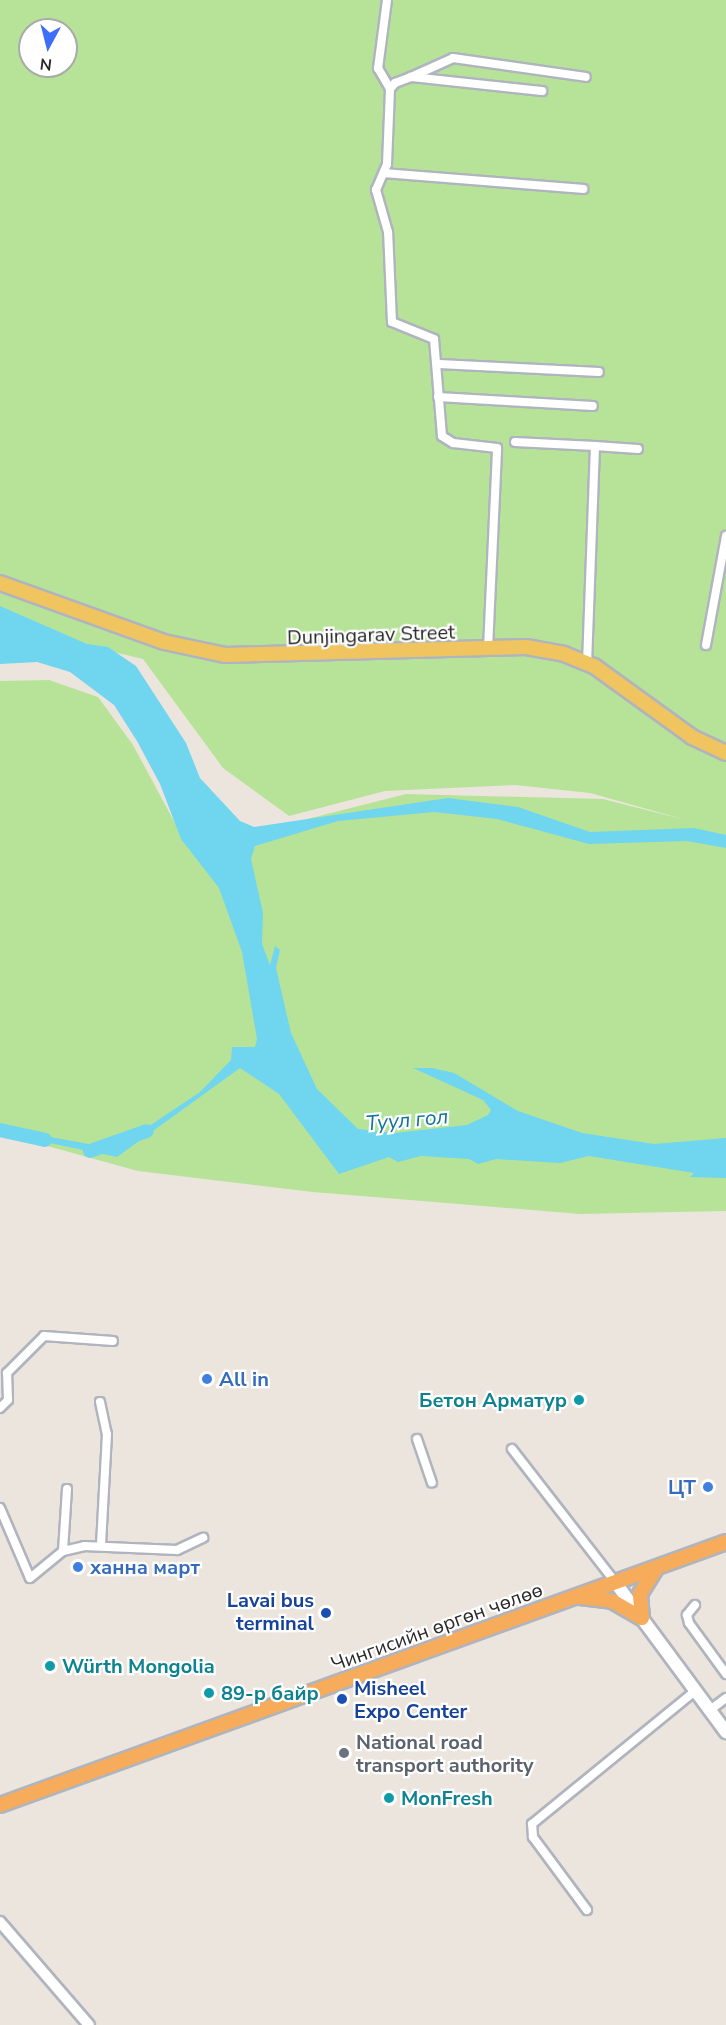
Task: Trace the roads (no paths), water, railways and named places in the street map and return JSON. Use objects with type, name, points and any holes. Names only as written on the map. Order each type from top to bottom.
[{"type":"highway","name":"Чингисийн өргөн чөлөө","points":[[0,1805],[726,1542]]},
{"type":"highway","points":[[642,1618],[640,1594],[657,1567]]},
{"type":"highway","points":[[575,1597],[612,1601],[642,1618]]},
{"type":"main road","name":"Dunjingarav Street","points":[[0,583],[164,642],[225,655],[488,649],[545,650],[587,662],[692,737],[726,753]]},
{"type":"main road","points":[[615,1582],[726,1732]]},
{"type":"street","points":[[387,0],[378,68],[390,89],[384,173],[375,198],[388,232],[392,322],[429,335],[439,364],[440,430],[446,440],[491,446],[498,454],[488,649]]},
{"type":"street","points":[[390,89],[453,58],[586,77]]},
{"type":"street","points":[[411,77],[542,91]]},
{"type":"street","points":[[384,173],[584,189]]},
{"type":"street","points":[[439,364],[598,372]]},
{"type":"street","points":[[438,397],[593,406]]},
{"type":"street","points":[[515,442],[638,449]]},
{"type":"street","points":[[587,662],[595,446]]},
{"type":"street","points":[[706,645],[726,537]]},
{"type":"street","points":[[0,1408],[8,1400],[7,1373],[44,1336],[113,1341]]},
{"type":"street","points":[[100,1402],[107,1434],[101,1546]]},
{"type":"street","points":[[417,1439],[432,1483]]},
{"type":"street","points":[[512,1449],[615,1582]]},
{"type":"street","points":[[63,1551],[67,1489]]},
{"type":"street","points":[[0,1508],[30,1578],[63,1551],[101,1546],[177,1550],[203,1538]]},
{"type":"street","points":[[695,1605],[687,1615],[689,1623],[726,1674]]},
{"type":"street","points":[[587,1910],[533,1837],[532,1824],[695,1691]]},
{"type":"street","points":[[710,1710],[726,1698]]},
{"type":"street","points":[[0,1922],[88,2025]]},
{"type":"water","points":[[0,606],[87,644],[108,647],[136,666],[186,743],[200,778],[240,821],[254,827],[448,798],[518,807],[590,832],[694,828],[726,835],[726,848],[687,841],[589,844],[497,819],[434,812],[338,821],[255,846],[251,859],[263,913],[262,944],[270,965],[275,946],[280,950],[276,968],[291,1033],[317,1089],[358,1129],[395,1133],[467,1125],[488,1115],[491,1110],[483,1100],[413,1068],[432,1068],[454,1073],[518,1111],[582,1133],[654,1144],[726,1138],[726,1178],[690,1177],[694,1173],[589,1156],[560,1163],[496,1159],[478,1164],[469,1159],[421,1156],[398,1162],[389,1157],[339,1174],[279,1094],[240,1068],[117,1157],[26,1138],[29,1133],[115,1149],[200,1092],[231,1060],[232,1047],[255,1047],[257,1039],[242,952],[219,888],[181,839],[160,784],[137,741],[114,705],[70,672],[37,662],[0,664]]},
{"type":"waterway","points":[[0,1130],[45,1140]]},
{"type":"waterway","points":[[90,1151],[147,1131]]},
{"type":"place","name":"All in","points":[[207,1379]]},
{"type":"place","name":"Бетон Арматур","points":[[579,1400]]},
{"type":"place","name":"ЦТ","points":[[708,1487]]},
{"type":"place","name":"ханна март","points":[[78,1567]]},
{"type":"place","name":"Lavai bus terminal","points":[[326,1613]]},
{"type":"place","name":"Würth Mongolia","points":[[50,1666]]},
{"type":"place","name":"89-р байр","points":[[209,1693]]},
{"type":"place","name":"Misheel Expo Center","points":[[342,1699]]},
{"type":"place","name":"National road transport authority","points":[[344,1753]]},
{"type":"place","name":"MonFresh","points":[[389,1798]]},
{"type":"water label","name":"Туул гол","points":[[407,1120]]}]
